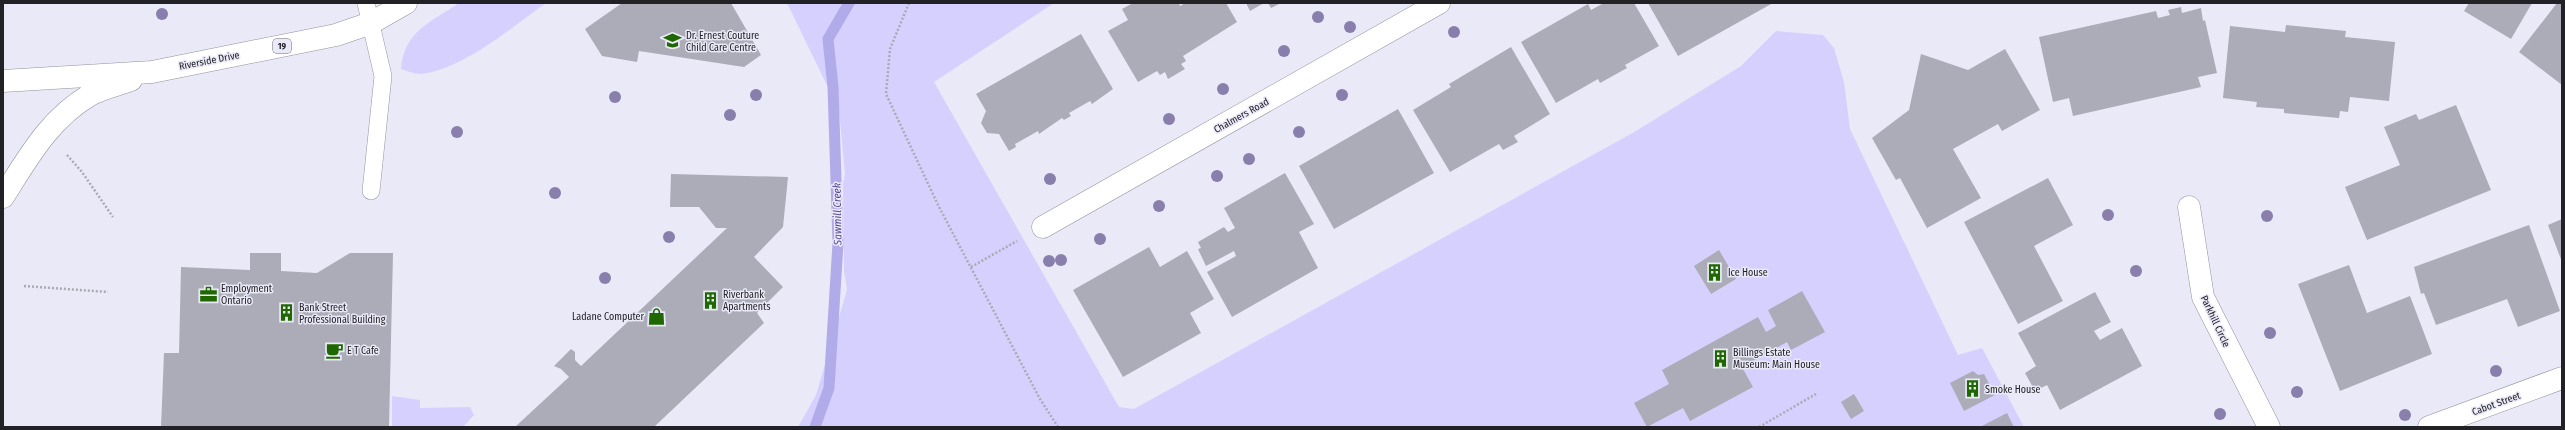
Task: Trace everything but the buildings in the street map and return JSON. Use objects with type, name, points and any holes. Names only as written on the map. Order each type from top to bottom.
[{"type":"street","name":"Riverside Drive","points":[[3,81],[152,72],[336,35],[369,13],[406,3]]},
{"type":"street","name":"Chalmers Road","points":[[1042,227],[1439,3]]},
{"type":"street","points":[[3,197],[35,146],[58,118],[91,95],[152,72]]},
{"type":"street","name":"Parkhill Circle","points":[[2189,207],[2203,297],[2269,427]]},
{"type":"street","name":"Cabot Street","points":[[2429,427],[2562,378]]},
{"type":"lane","points":[[369,13],[383,76],[371,191]]},
{"type":"path","points":[[909,3],[890,49],[886,94],[938,205],[1040,398],[1058,427]]},
{"type":"path","points":[[64,151],[82,172],[113,217]]},
{"type":"path","points":[[971,267],[1042,227]]},
{"type":"path","points":[[24,286],[108,292]]},
{"type":"path","points":[[1760,427],[1816,394]]},
{"type":"shaded area","points":[[459,3],[546,3],[487,46],[454,64],[421,74],[401,69],[403,56],[407,45],[413,36],[429,22]]},
{"type":"shaded area","points":[[787,3],[1054,3],[934,82],[1119,407],[1134,409],[1636,131],[1741,66],[1776,31],[1823,35],[1834,48],[1844,82],[1850,129],[1958,355],[1982,348],[2024,427],[798,427],[816,395],[847,290],[844,271],[843,184],[845,174],[839,110]]},
{"type":"shaded area","points":[[392,396],[420,400],[420,408],[470,407],[474,415],[463,427],[392,427]]},
{"type":"waterway","name":"Sawmill Creek","points":[[815,427],[829,388],[838,243],[833,87],[828,39],[849,3]]},
{"type":"place","name":"Dr. Ernest Couture Child Care Centre","points":[[673,41]]},
{"type":"place","name":"Ice House","points":[[1715,272]]},
{"type":"place","name":"Employment Ontario","points":[[208,294]]},
{"type":"place","name":"Riverbank Apartments","points":[[710,300]]},
{"type":"place","name":"Bank Street Professional Building","points":[[286,313]]},
{"type":"place","name":"Ladane Computer","points":[[657,316]]},
{"type":"place","name":"E T Cafe","points":[[334,350]]},
{"type":"place","name":"Billings Estate Museum: Main House","points":[[1720,358]]},
{"type":"place","name":"Smoke House","points":[[1972,389]]}]
